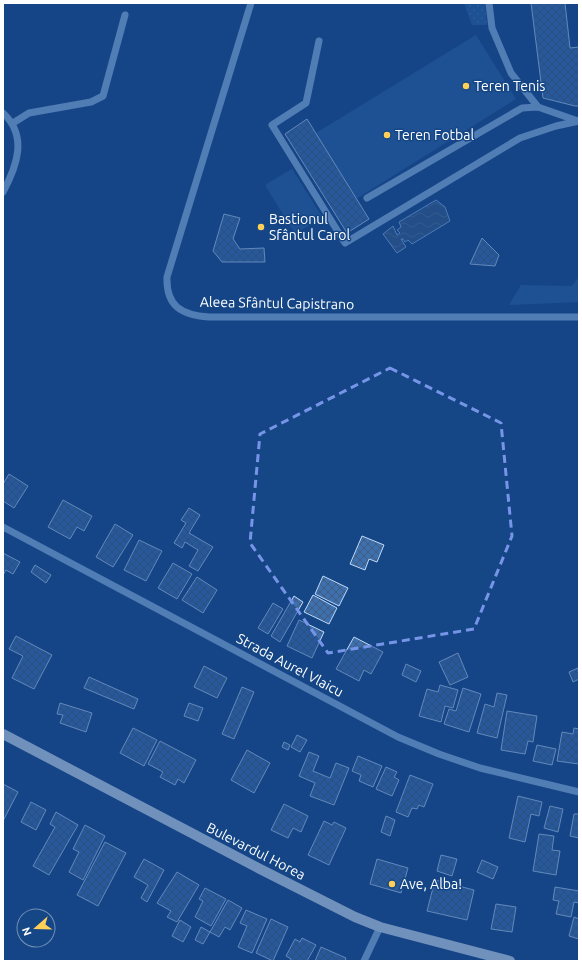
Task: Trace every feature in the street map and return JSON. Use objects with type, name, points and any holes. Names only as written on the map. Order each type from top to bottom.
[{"type":"main road","name":"Bulevardul Horea","points":[[3,734],[260,870],[355,917],[380,927],[510,961]]},
{"type":"street","name":"Aleea Sfântul Capistrano","points":[[251,3],[167,277],[167,291],[173,304],[183,312],[194,316],[209,317],[579,317]]},
{"type":"street","points":[[489,3],[492,28],[511,73],[538,107]]},
{"type":"street","points":[[13,123],[29,113],[91,102],[103,96],[125,15]]},
{"type":"street","points":[[319,41],[306,103],[272,125],[345,243],[520,138],[556,126],[578,121]]},
{"type":"street","points":[[367,198],[522,108],[538,107],[578,121]]},
{"type":"street","points":[[3,113],[13,123],[18,137],[18,152],[3,192]]},
{"type":"street","name":"Strada Aurel Vlaicu","points":[[3,527],[398,737],[480,768],[579,792]]},
{"type":"street","points":[[364,961],[380,927]]},
{"type":"highlighted area","points":[[390,368],[501,423],[512,536],[474,629],[328,653],[250,543],[260,434]]},
{"type":"shaded area","points":[[464,3],[485,3],[487,25],[472,25]]},
{"type":"shaded area","name":"Teren Fotbal","points":[[476,35],[516,99],[356,199],[316,133]]},
{"type":"shaded area","points":[[292,169],[322,217],[295,234],[265,185]]},
{"type":"shaded area","points":[[579,277],[579,302],[509,305],[521,285],[572,286]]},
{"type":"water","points":[[436,200],[445,207],[450,221],[412,244],[408,240],[405,242],[401,239],[406,247],[397,253],[383,234],[393,226],[397,235],[400,233],[397,230],[401,227],[399,222]]},
{"type":"building","points":[[531,3],[565,3],[570,48],[579,47],[579,106],[543,98]]},
{"type":"building","points":[[307,119],[369,219],[347,233],[285,134]]},
{"type":"building","points":[[224,214],[240,218],[233,239],[240,249],[264,248],[265,262],[222,262],[213,251]]},
{"type":"building","points":[[482,238],[499,255],[495,266],[470,264]]},
{"type":"building","points":[[9,474],[28,486],[14,508],[3,501],[3,484]]},
{"type":"building","points":[[63,500],[92,516],[84,531],[77,527],[70,539],[48,527]]},
{"type":"building","points":[[189,508],[200,515],[189,533],[213,547],[198,571],[189,566],[198,550],[185,542],[182,548],[174,543],[186,523],[181,520]]},
{"type":"building","points":[[115,524],[133,535],[113,567],[96,557]]},
{"type":"building","points":[[362,536],[384,545],[377,562],[369,559],[365,570],[350,564]]},
{"type":"building","points":[[139,540],[162,551],[146,581],[124,570]]},
{"type":"building","points":[[3,553],[20,562],[13,574],[6,570],[3,575]]},
{"type":"building","points":[[173,563],[192,574],[177,599],[158,588]]},
{"type":"building","points":[[35,565],[51,575],[46,583],[31,572]]},
{"type":"building","points":[[323,576],[348,588],[339,606],[315,594]]},
{"type":"building","points":[[197,577],[217,590],[203,613],[182,600]]},
{"type":"building","points":[[313,595],[337,608],[329,624],[304,612]]},
{"type":"building","points":[[294,596],[303,602],[280,642],[271,636]]},
{"type":"building","points":[[273,603],[283,609],[268,634],[258,628]]},
{"type":"building","points":[[299,620],[324,632],[312,658],[287,646]]},
{"type":"building","points":[[16,636],[52,655],[34,689],[12,678],[23,656],[9,649]]},
{"type":"building","points":[[354,637],[383,652],[371,674],[364,670],[359,681],[336,669]]},
{"type":"building","points":[[458,653],[468,677],[450,685],[439,662]]},
{"type":"building","points":[[406,664],[421,671],[416,682],[402,675]]},
{"type":"building","points":[[204,666],[227,678],[217,698],[194,687]]},
{"type":"building","points":[[578,668],[579,679],[573,682],[569,672]]},
{"type":"building","points":[[89,677],[138,699],[134,709],[84,688]]},
{"type":"building","points":[[440,685],[458,690],[453,708],[445,706],[441,722],[419,716],[427,689],[438,692]]},
{"type":"building","points":[[242,687],[254,692],[234,739],[222,734]]},
{"type":"building","points":[[463,688],[481,694],[469,732],[444,724],[449,709],[456,711]]},
{"type":"building","points":[[497,693],[507,695],[497,738],[477,733],[485,704],[494,707]]},
{"type":"building","points":[[60,703],[92,713],[86,732],[60,723],[63,715],[57,714]]},
{"type":"building","points":[[189,703],[203,708],[198,721],[184,716]]},
{"type":"building","points":[[507,711],[537,716],[533,742],[528,741],[525,754],[501,750]]},
{"type":"building","points":[[133,728],[157,740],[144,766],[120,753]]},
{"type":"building","points":[[574,728],[579,729],[579,764],[557,761],[562,732],[573,734]]},
{"type":"building","points":[[297,735],[307,740],[300,752],[291,747]]},
{"type":"building","points":[[160,741],[196,760],[184,783],[178,779],[175,785],[160,777],[163,772],[148,764]]},
{"type":"building","points":[[284,742],[290,745],[288,750],[282,747]]},
{"type":"building","points":[[537,745],[556,749],[552,765],[533,761]]},
{"type":"building","points":[[247,750],[270,763],[254,793],[231,780]]},
{"type":"building","points":[[309,752],[319,756],[313,771],[330,778],[336,763],[349,768],[334,805],[310,796],[315,783],[299,776]]},
{"type":"building","points":[[358,756],[382,766],[373,787],[359,781],[361,775],[352,771]]},
{"type":"building","points":[[386,767],[397,772],[394,777],[399,780],[392,796],[376,789]]},
{"type":"building","points":[[410,775],[433,784],[424,807],[419,805],[417,809],[412,808],[408,817],[396,812]]},
{"type":"building","points":[[3,784],[18,792],[3,821]]},
{"type":"building","points":[[518,796],[542,802],[539,816],[531,814],[525,842],[509,838]]},
{"type":"building","points":[[31,802],[46,810],[36,830],[21,822]]},
{"type":"building","points":[[284,804],[308,816],[301,832],[293,828],[288,838],[271,830]]},
{"type":"building","points":[[550,806],[563,809],[558,832],[544,828]]},
{"type":"building","points":[[56,812],[78,825],[49,875],[33,866],[55,827],[50,824]]},
{"type":"building","points":[[574,814],[579,814],[579,838],[570,836]]},
{"type":"building","points":[[386,816],[395,820],[390,836],[381,832]]},
{"type":"building","points":[[324,821],[332,825],[334,822],[346,828],[329,865],[308,855]]},
{"type":"building","points":[[85,825],[105,836],[83,880],[69,872],[79,852],[73,849]]},
{"type":"building","points":[[539,834],[554,836],[552,850],[560,851],[556,875],[533,871]]},
{"type":"building","points":[[105,842],[126,853],[98,906],[77,895]]},
{"type":"building","points":[[441,855],[457,859],[452,876],[437,871]]},
{"type":"building","points":[[144,859],[164,870],[147,902],[141,898],[148,885],[134,877]]},
{"type":"building","points":[[377,859],[408,868],[401,893],[370,884]]},
{"type":"building","points":[[482,860],[498,867],[493,879],[477,872]]},
{"type":"building","points":[[177,872],[199,885],[177,922],[167,917],[171,911],[157,903]]},
{"type":"building","points":[[435,880],[474,890],[467,920],[427,911]]},
{"type":"building","points":[[555,887],[579,891],[579,903],[574,902],[571,917],[556,914],[559,901],[553,900]]},
{"type":"building","points":[[205,888],[226,899],[211,926],[195,917],[203,901],[199,899]]},
{"type":"building","points":[[228,900],[242,908],[230,930],[225,927],[219,937],[210,932]]},
{"type":"building","points":[[496,904],[516,907],[512,932],[491,929]]},
{"type":"building","points":[[246,910],[267,919],[252,953],[238,947],[247,926],[240,923]]},
{"type":"building","points":[[574,917],[579,919],[579,939],[569,936]]},
{"type":"building","points":[[271,919],[288,927],[273,961],[256,953]]},
{"type":"building","points":[[180,920],[191,927],[183,942],[172,936]]},
{"type":"building","points":[[201,927],[210,932],[203,944],[195,940]]},
{"type":"building","points":[[302,938],[316,945],[307,961],[290,961],[291,959],[286,956],[295,939],[300,942]]},
{"type":"building","points":[[321,947],[346,958],[345,961],[315,961]]},
{"type":"place","name":"Teren Tenis","points":[[466,86]]},
{"type":"place","name":"Teren Fotbal","points":[[387,135]]},
{"type":"place","name":"Bastionul Sfântul Carol","points":[[261,227]]},
{"type":"place","name":"Ave, Alba!","points":[[392,884]]}]
